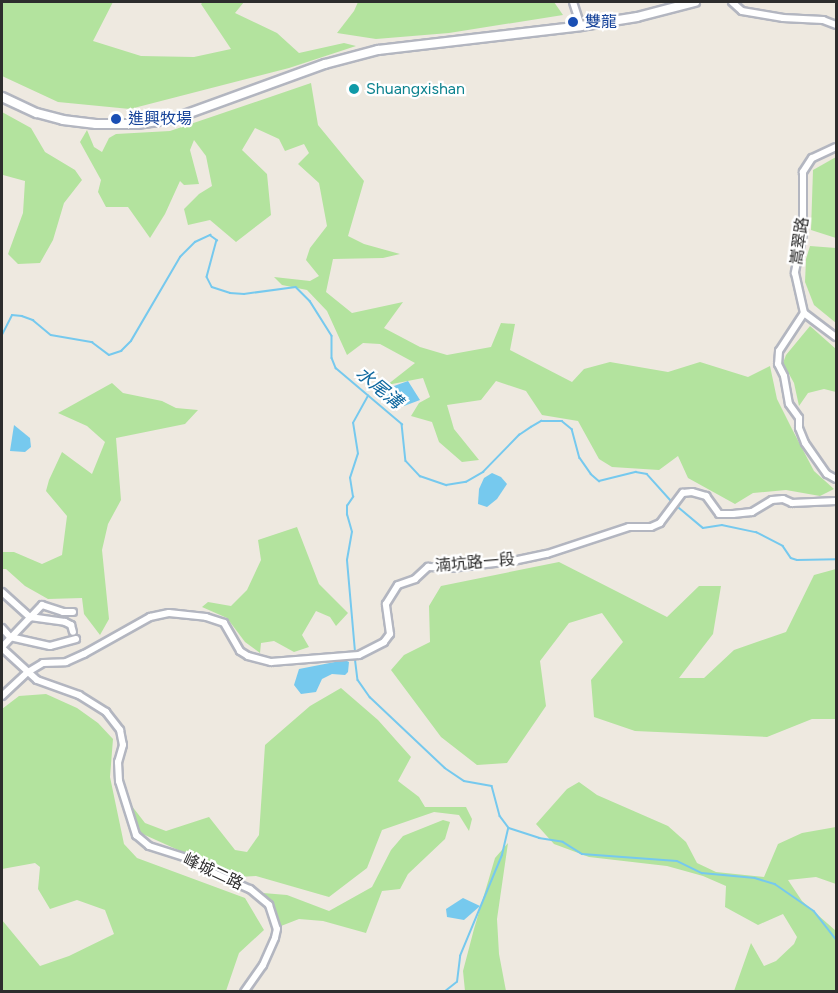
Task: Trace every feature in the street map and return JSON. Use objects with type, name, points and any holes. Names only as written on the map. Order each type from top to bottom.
[{"type":"street","points":[[573,2],[581,26]]},
{"type":"street","points":[[2,97],[37,113],[63,120],[96,124],[146,123],[173,119],[325,64],[378,50],[581,26],[695,2]]},
{"type":"street","points":[[732,2],[735,8],[750,12],[793,19],[823,20],[837,25]]},
{"type":"street","name":"嵩翠路","points":[[804,313],[795,273],[803,234],[802,172],[812,158],[837,147]]},
{"type":"street","points":[[837,338],[804,313],[779,351],[778,364],[784,376],[789,404],[799,418],[799,428],[805,443],[827,474],[837,479]]},
{"type":"street","name":"湳坑路一段","points":[[2,696],[27,672],[43,663],[66,662],[150,616],[169,613],[206,617],[224,623],[240,651],[248,656],[271,662],[359,655],[384,642],[390,634],[386,604],[398,585],[415,579],[428,567],[451,568],[513,561],[547,554],[629,527],[651,527],[660,523],[683,493],[692,492],[706,496],[719,514],[752,512],[772,500],[837,501]]},
{"type":"street","points":[[2,592],[30,617],[71,625],[75,636],[55,646],[10,637],[2,628]]},
{"type":"street","points":[[2,647],[42,605],[63,612],[73,612]]},
{"type":"street","name":"峰城二路","points":[[2,647],[37,680],[79,694],[106,712],[120,730],[123,745],[118,762],[119,781],[136,835],[150,846],[190,859],[250,889],[269,905],[275,916],[277,929],[275,938],[263,965],[244,992]]},
{"type":"green space","points":[[2,2],[113,2],[93,41],[141,56],[194,57],[231,49],[201,4],[203,2],[244,2],[235,13],[277,33],[299,53],[344,43],[356,46],[289,68],[130,109],[58,102],[2,76]]},
{"type":"green space","points":[[358,2],[554,2],[563,15],[449,33],[376,39],[337,33]]},
{"type":"green space","points":[[311,83],[318,125],[364,181],[348,236],[364,244],[400,254],[383,258],[333,259],[326,292],[352,313],[403,302],[384,328],[420,347],[447,355],[491,347],[501,323],[515,324],[510,350],[572,382],[584,369],[610,362],[668,372],[700,362],[748,377],[770,366],[777,399],[792,429],[814,471],[834,489],[820,496],[786,490],[753,493],[735,504],[688,478],[678,456],[659,470],[612,467],[599,459],[578,421],[542,415],[526,391],[496,381],[481,400],[447,405],[454,429],[479,460],[462,462],[439,442],[432,422],[411,416],[419,403],[430,397],[423,378],[387,385],[415,363],[380,344],[363,343],[347,355],[327,311],[307,290],[282,285],[274,277],[310,281],[319,276],[306,260],[310,248],[327,226],[319,183],[298,164],[309,153],[304,144],[285,151],[279,139],[255,128],[242,150],[267,174],[271,215],[236,242],[210,220],[188,225],[184,209],[199,194],[212,186],[206,156],[194,140],[190,150],[199,184],[184,185],[180,181],[165,214],[150,238],[128,207],[106,207],[98,192],[101,180],[80,142],[87,130],[94,147],[102,152],[109,138],[116,134],[170,131]]},
{"type":"green space","points":[[2,112],[31,128],[45,152],[75,170],[82,180],[64,203],[53,240],[40,263],[18,264],[8,254],[23,213],[25,181],[3,175],[2,177]]},
{"type":"green space","points":[[836,157],[836,238],[811,230],[813,170]]},
{"type":"green space","points":[[810,246],[836,248],[836,323],[814,305],[805,282],[806,259]]},
{"type":"green space","points":[[810,326],[836,349],[836,392],[824,389],[808,393],[799,406],[794,383],[783,363],[786,355]]},
{"type":"green space","points":[[112,383],[123,393],[162,401],[176,408],[198,410],[185,424],[116,438],[121,500],[108,524],[102,550],[109,619],[100,635],[84,614],[82,598],[48,599],[25,586],[6,569],[2,569],[2,552],[14,552],[42,564],[62,555],[67,516],[46,491],[49,480],[62,452],[92,474],[105,442],[87,426],[58,413]]},
{"type":"green space","points":[[297,527],[319,584],[348,613],[336,626],[330,617],[316,611],[302,635],[309,647],[294,652],[274,641],[261,643],[260,653],[245,642],[227,618],[202,607],[208,602],[231,606],[247,590],[261,560],[258,540]]},
{"type":"green space","points":[[559,562],[667,617],[699,586],[721,586],[713,634],[679,678],[704,678],[734,650],[786,632],[814,575],[836,569],[836,719],[812,719],[767,737],[635,731],[594,717],[591,680],[623,642],[602,613],[569,623],[540,661],[546,706],[507,763],[477,765],[441,737],[391,670],[404,655],[430,642],[429,606],[441,586]]},
{"type":"green space","points":[[341,688],[378,720],[411,757],[398,781],[419,797],[425,807],[466,807],[472,819],[469,831],[459,815],[434,812],[382,830],[367,868],[329,897],[256,876],[238,877],[136,831],[128,801],[145,823],[166,831],[209,817],[235,850],[247,852],[259,835],[265,745],[310,706]]},
{"type":"green space","points":[[46,694],[77,708],[98,723],[113,739],[110,777],[124,844],[137,858],[245,898],[264,930],[239,953],[226,991],[2,991],[2,920],[40,966],[69,956],[114,934],[105,910],[77,900],[50,909],[38,889],[40,867],[35,863],[2,869],[2,709],[19,696]]},
{"type":"green space","points":[[579,782],[597,795],[668,826],[686,842],[697,863],[716,872],[764,877],[778,844],[802,833],[836,827],[836,884],[816,877],[788,880],[802,901],[836,931],[836,991],[734,991],[751,943],[764,966],[776,961],[794,944],[797,937],[783,914],[758,925],[725,907],[726,886],[703,876],[667,866],[589,857],[554,844],[536,824],[567,789]]},
{"type":"green space","points":[[443,820],[450,822],[445,839],[408,874],[400,889],[382,891],[366,933],[323,921],[299,919],[281,926],[263,893],[287,895],[329,911],[372,887],[391,850],[403,836]]},
{"type":"green space","points":[[508,843],[497,919],[499,954],[506,991],[465,991],[463,971],[474,929],[495,858]]},
{"type":"water","points":[[408,381],[420,400],[404,406],[401,398],[386,399],[383,385],[394,386]]},
{"type":"water","points":[[14,425],[30,438],[31,447],[25,452],[10,451]]},
{"type":"water","points":[[492,473],[501,477],[507,484],[497,499],[487,507],[478,504],[479,489],[484,478]]},
{"type":"water","points":[[345,660],[349,662],[348,672],[345,675],[332,674],[322,679],[316,692],[301,694],[294,685],[299,669]]},
{"type":"water","points":[[463,898],[480,906],[464,920],[447,917],[446,909]]},
{"type":"waterway","name":"水尾溝","points":[[2,335],[12,315],[22,316],[33,320],[51,335],[92,342],[109,355],[121,351],[131,341],[180,257],[195,242],[210,235],[217,240],[207,277],[212,287],[230,293],[244,294],[296,287],[310,301],[332,336],[332,358],[336,368],[402,424],[406,461],[420,476],[446,485],[466,482],[483,472],[519,435],[531,427],[541,421],[562,421],[572,429],[580,458],[599,481],[636,472],[647,474],[673,503]]},
{"type":"waterway","points":[[355,652],[347,560],[352,532],[347,506],[353,497],[350,478],[358,454],[353,423],[368,396]]},
{"type":"waterway","name":"水尾溝","points":[[677,506],[703,528],[722,525],[756,532],[783,546],[791,558],[797,560],[836,559]]},
{"type":"waterway","points":[[355,656],[358,680],[370,697],[445,768],[464,781],[492,786],[500,816],[509,828],[539,838],[563,842],[582,854],[677,861],[702,873],[755,878],[775,884],[814,911],[836,939]]},
{"type":"waterway","points":[[444,992],[457,982],[460,956],[502,855],[508,829]]},
{"type":"place","name":"雙龍","points":[[573,22]]},
{"type":"place","name":"Shuangxishan","points":[[354,89]]},
{"type":"place","name":"進興牧場","points":[[116,119]]}]
